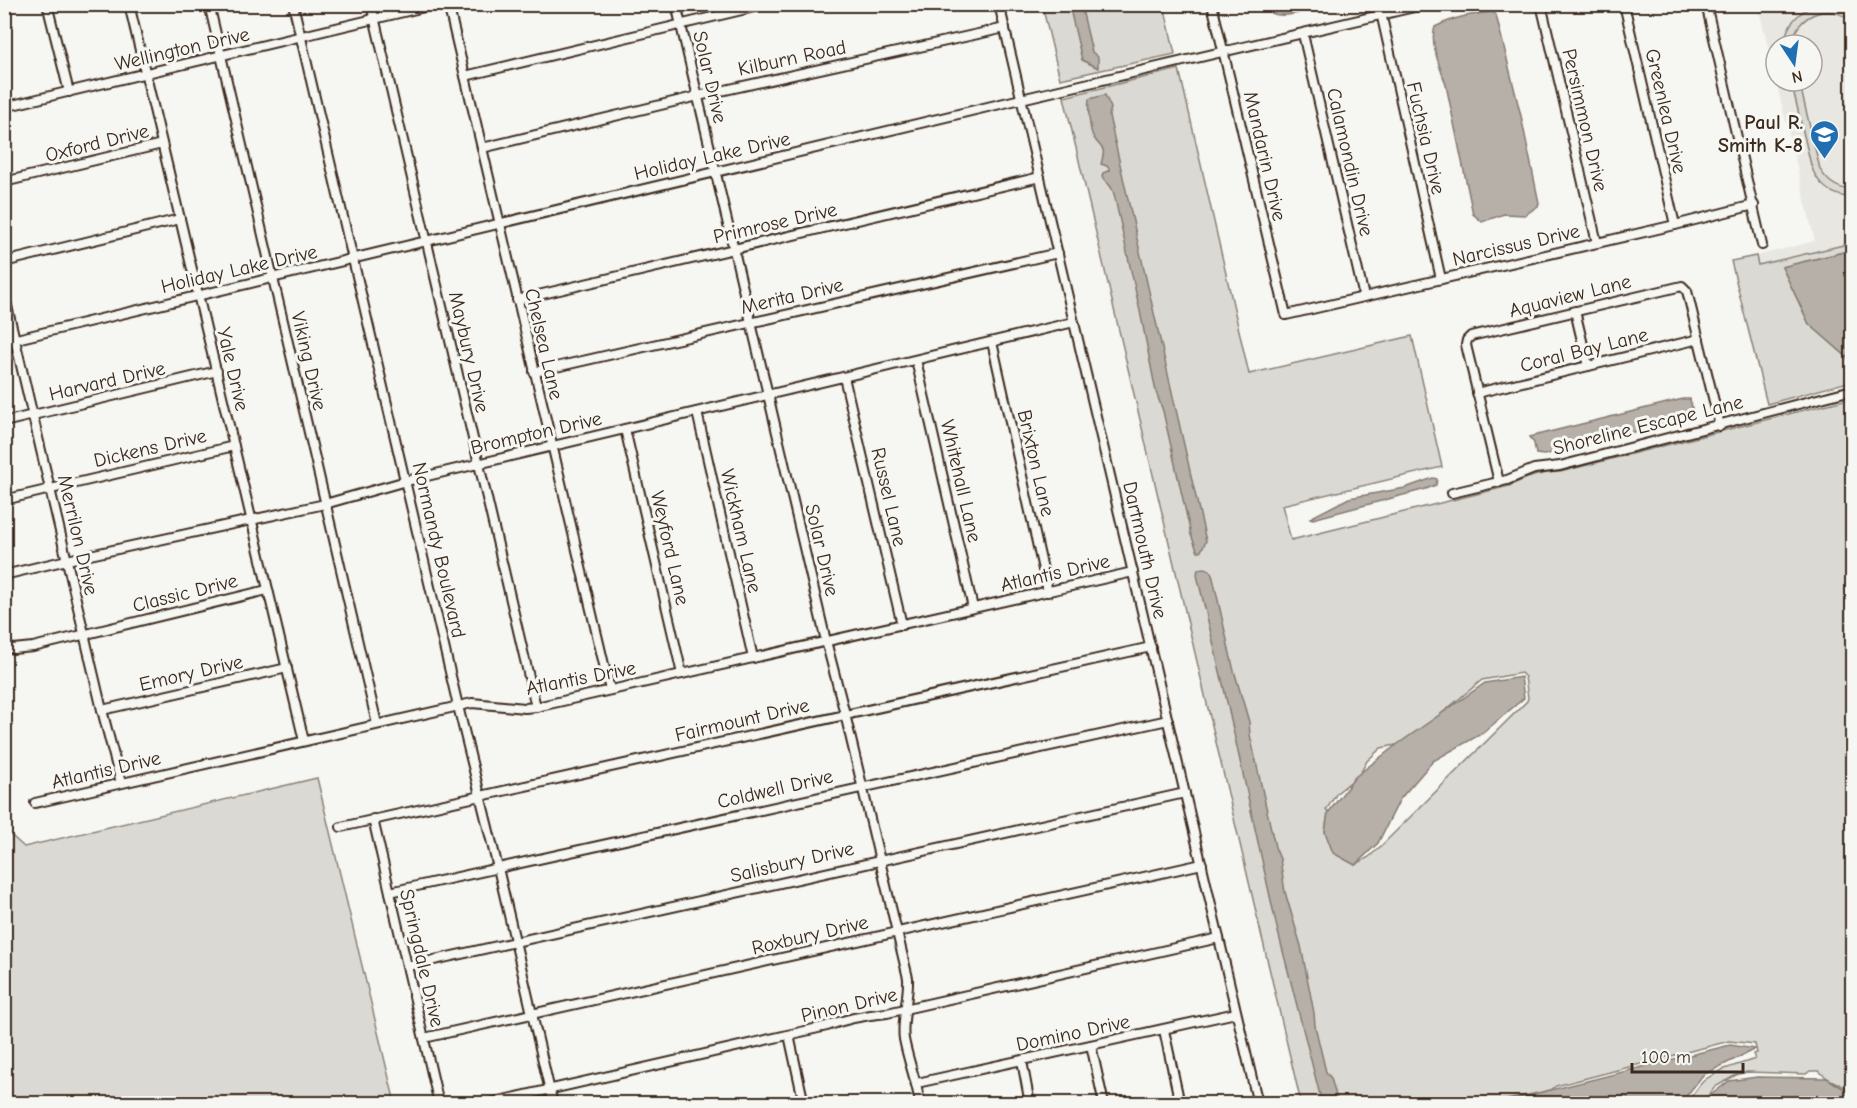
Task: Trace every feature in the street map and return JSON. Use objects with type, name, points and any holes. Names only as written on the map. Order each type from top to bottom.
[{"type":"street","points":[[47,4],[69,92]]},
{"type":"street","name":"Yale Drive","points":[[129,4],[304,741]]},
{"type":"street","name":"Viking Drive","points":[[209,4],[377,724]]},
{"type":"street","name":"Normandy Boulevard","points":[[293,4],[553,1104]]},
{"type":"street","name":"Maybury Drive","points":[[371,4],[536,707]]},
{"type":"street","name":"Wellington Drive","points":[[4,107],[146,75],[436,4]]},
{"type":"street","name":"Chelsea Lane","points":[[448,4],[610,690]]},
{"type":"street","name":"Solar Drive","points":[[676,4],[908,978],[909,992],[904,1038],[917,1083],[920,1104]]},
{"type":"street","points":[[465,76],[766,4]]},
{"type":"street","name":"Dartmouth Drive","points":[[999,4],[1258,1104]]},
{"type":"street","name":"Mandarin Drive","points":[[1212,4],[1286,315]]},
{"type":"street","name":"Fuchsia Drive","points":[[1379,4],[1442,279]]},
{"type":"street","name":"Holiday Lake Drive","points":[[4,342],[1427,4]]},
{"type":"street","name":"Persimmon Drive","points":[[1541,4],[1597,243]]},
{"type":"street","name":"Greenlea Drive","points":[[1624,4],[1675,225]]},
{"type":"street","points":[[1706,4],[1762,245]]},
{"type":"street","name":"Kilburn Road","points":[[482,148],[698,96],[1005,28]]},
{"type":"street","name":"Calamondin Drive","points":[[1303,34],[1364,297]]},
{"type":"street","name":"Oxford Drive","points":[[4,182],[162,144]]},
{"type":"street","name":"Primrose Drive","points":[[517,300],[1040,177]]},
{"type":"street","name":"Narcissus Drive","points":[[1286,315],[1754,205]]},
{"type":"street","points":[[4,262],[180,219]]},
{"type":"street","name":"Merita Drive","points":[[534,372],[1058,252]]},
{"type":"street","name":"Aquaview Lane","points":[[1499,482],[1466,345],[1468,338],[1682,286],[1687,291],[1720,426]]},
{"type":"street","name":"Merrilon Drive","points":[[4,293],[121,783]]},
{"type":"street","points":[[1575,311],[1588,366]]},
{"type":"street","name":"Brompton Drive","points":[[4,575],[326,504],[406,481],[1074,322]]},
{"type":"street","name":"Coral Bay Lane","points":[[1478,393],[1699,339]]},
{"type":"street","name":"Brixton Lane","points":[[992,342],[1048,592]]},
{"type":"street","name":"Whitehall Lane","points":[[916,360],[973,608]]},
{"type":"street","name":"Harvard Drive","points":[[4,422],[217,371]]},
{"type":"street","name":"Russel Lane","points":[[844,377],[902,625]]},
{"type":"street","name":"Shoreline Escape Lane","points":[[1452,494],[1499,482],[1534,469],[1560,466],[1852,390]]},
{"type":"street","name":"Wickham Lane","points":[[697,412],[753,658]]},
{"type":"street","name":"Weyford Lane","points":[[625,429],[682,674]]},
{"type":"street","name":"Dickens Drive","points":[[4,500],[234,446]]},
{"type":"street","name":"Atlantis Drive","points":[[35,803],[472,703],[536,707],[1133,572]]},
{"type":"street","name":"Classic Drive","points":[[4,646],[14,649],[33,647],[267,590]]},
{"type":"street","name":"Fairmount Drive","points":[[341,826],[1151,647]]},
{"type":"street","name":"Emory Drive","points":[[102,710],[287,668]]},
{"type":"street","name":"Coldwell Drive","points":[[390,892],[1168,720]]},
{"type":"street","name":"Salisbury Drive","points":[[407,966],[1185,793]]},
{"type":"street","name":"Springdale Drive","points":[[373,819],[440,1104]]},
{"type":"street","name":"Roxbury Drive","points":[[424,1038],[1202,864]]},
{"type":"street","name":"Pinon Drive","points":[[486,1104],[789,1035],[854,1017],[906,1008],[1219,938]]},
{"type":"street","name":"Domino Drive","points":[[917,1083],[1236,1013]]},
{"type":"street","points":[[1164,1030],[1180,1104]]},
{"type":"street","points":[[789,1035],[804,1104]]},
{"type":"street","points":[[1091,1045],[1104,1104]]},
{"type":"street","points":[[1022,1061],[1030,1104]]},
{"type":"shaded area","points":[[1819,4],[1836,5],[1852,12],[1852,22],[1834,12],[1824,12],[1807,19],[1796,33],[1787,33],[1795,19]]},
{"type":"shaded area","points":[[1042,5],[1164,5],[1175,54],[1060,79]]},
{"type":"shaded area","points":[[1069,5],[1081,5],[1092,52],[1098,57],[1098,68],[1082,60]]},
{"type":"shaded area","points":[[1262,5],[1321,5],[1290,15],[1281,15],[1267,11]]},
{"type":"shaded area","name":"Paul R. Smith K-8","points":[[1758,5],[1852,5],[1852,243],[1758,265],[1756,256],[1815,241],[1779,93],[1824,93],[1824,33],[1765,33]]},
{"type":"shaded area","points":[[1493,12],[1496,15],[1521,116],[1539,203],[1525,215],[1504,214],[1482,222],[1473,214],[1446,85],[1433,41],[1435,27],[1471,15]]},
{"type":"shaded area","points":[[1179,69],[1249,374],[1412,336],[1442,467],[1282,505],[1291,540],[1509,486],[1540,474],[1560,472],[1852,398],[1852,1091],[1827,1078],[1819,1071],[1810,1071],[1806,1074],[1747,1072],[1736,1075],[1715,1087],[1703,1103],[1688,1103],[1699,1086],[1712,1075],[1755,1059],[1753,1054],[1757,1053],[1755,1044],[1729,1041],[1556,1086],[1551,1090],[1492,1103],[1301,1103],[1064,97]],"holes":[[[1521,673],[1525,677],[1527,701],[1381,846],[1369,857],[1355,865],[1325,832],[1328,813],[1326,810],[1337,793],[1360,774],[1367,761],[1381,748],[1406,743],[1482,680]]]},
{"type":"shaded area","points":[[1794,93],[1802,93],[1820,169],[1833,184],[1852,190],[1852,198],[1838,195],[1821,184],[1811,165]]},
{"type":"shaded area","points":[[1105,95],[1111,108],[1109,116],[1206,541],[1201,551],[1198,552],[1191,535],[1163,411],[1156,392],[1114,194],[1102,177],[1103,173],[1110,170],[1101,164],[1103,149],[1091,130],[1089,99]]},
{"type":"shaded area","points":[[1852,243],[1852,250],[1782,267],[1809,323],[1847,357],[1852,366],[1852,381],[1767,404],[1731,261],[1756,256],[1758,265]]},
{"type":"shaded area","points":[[1852,250],[1852,366],[1847,357],[1809,324],[1782,267]]},
{"type":"shaded area","points":[[1690,399],[1693,413],[1660,425],[1544,455],[1536,454],[1534,443],[1529,437]]},
{"type":"shaded area","points":[[1433,478],[1437,479],[1436,485],[1426,489],[1310,518],[1349,498],[1405,488]]},
{"type":"shaded area","points":[[1198,569],[1210,570],[1213,578],[1233,667],[1249,722],[1275,847],[1280,859],[1285,892],[1301,946],[1315,1026],[1326,1072],[1331,1078],[1338,1103],[1322,1103],[1277,928],[1197,575]]},
{"type":"shaded area","points":[[1521,677],[1524,698],[1483,733],[1433,761],[1400,799],[1378,843],[1355,865],[1333,853],[1325,832],[1328,813],[1355,777],[1485,683]]},
{"type":"shaded area","points":[[317,778],[395,1103],[5,1103],[5,830],[24,847]]},
{"type":"shaded area","points":[[1730,1045],[1755,1049],[1703,1075],[1684,1099],[1684,1103],[1499,1103]]},
{"type":"shaded area","points":[[1757,1077],[1827,1078],[1852,1094],[1852,1103],[1703,1103],[1707,1097],[1729,1081]]},
{"type":"place","name":"Paul R. Smith K-8","points":[[1824,160]]}]
